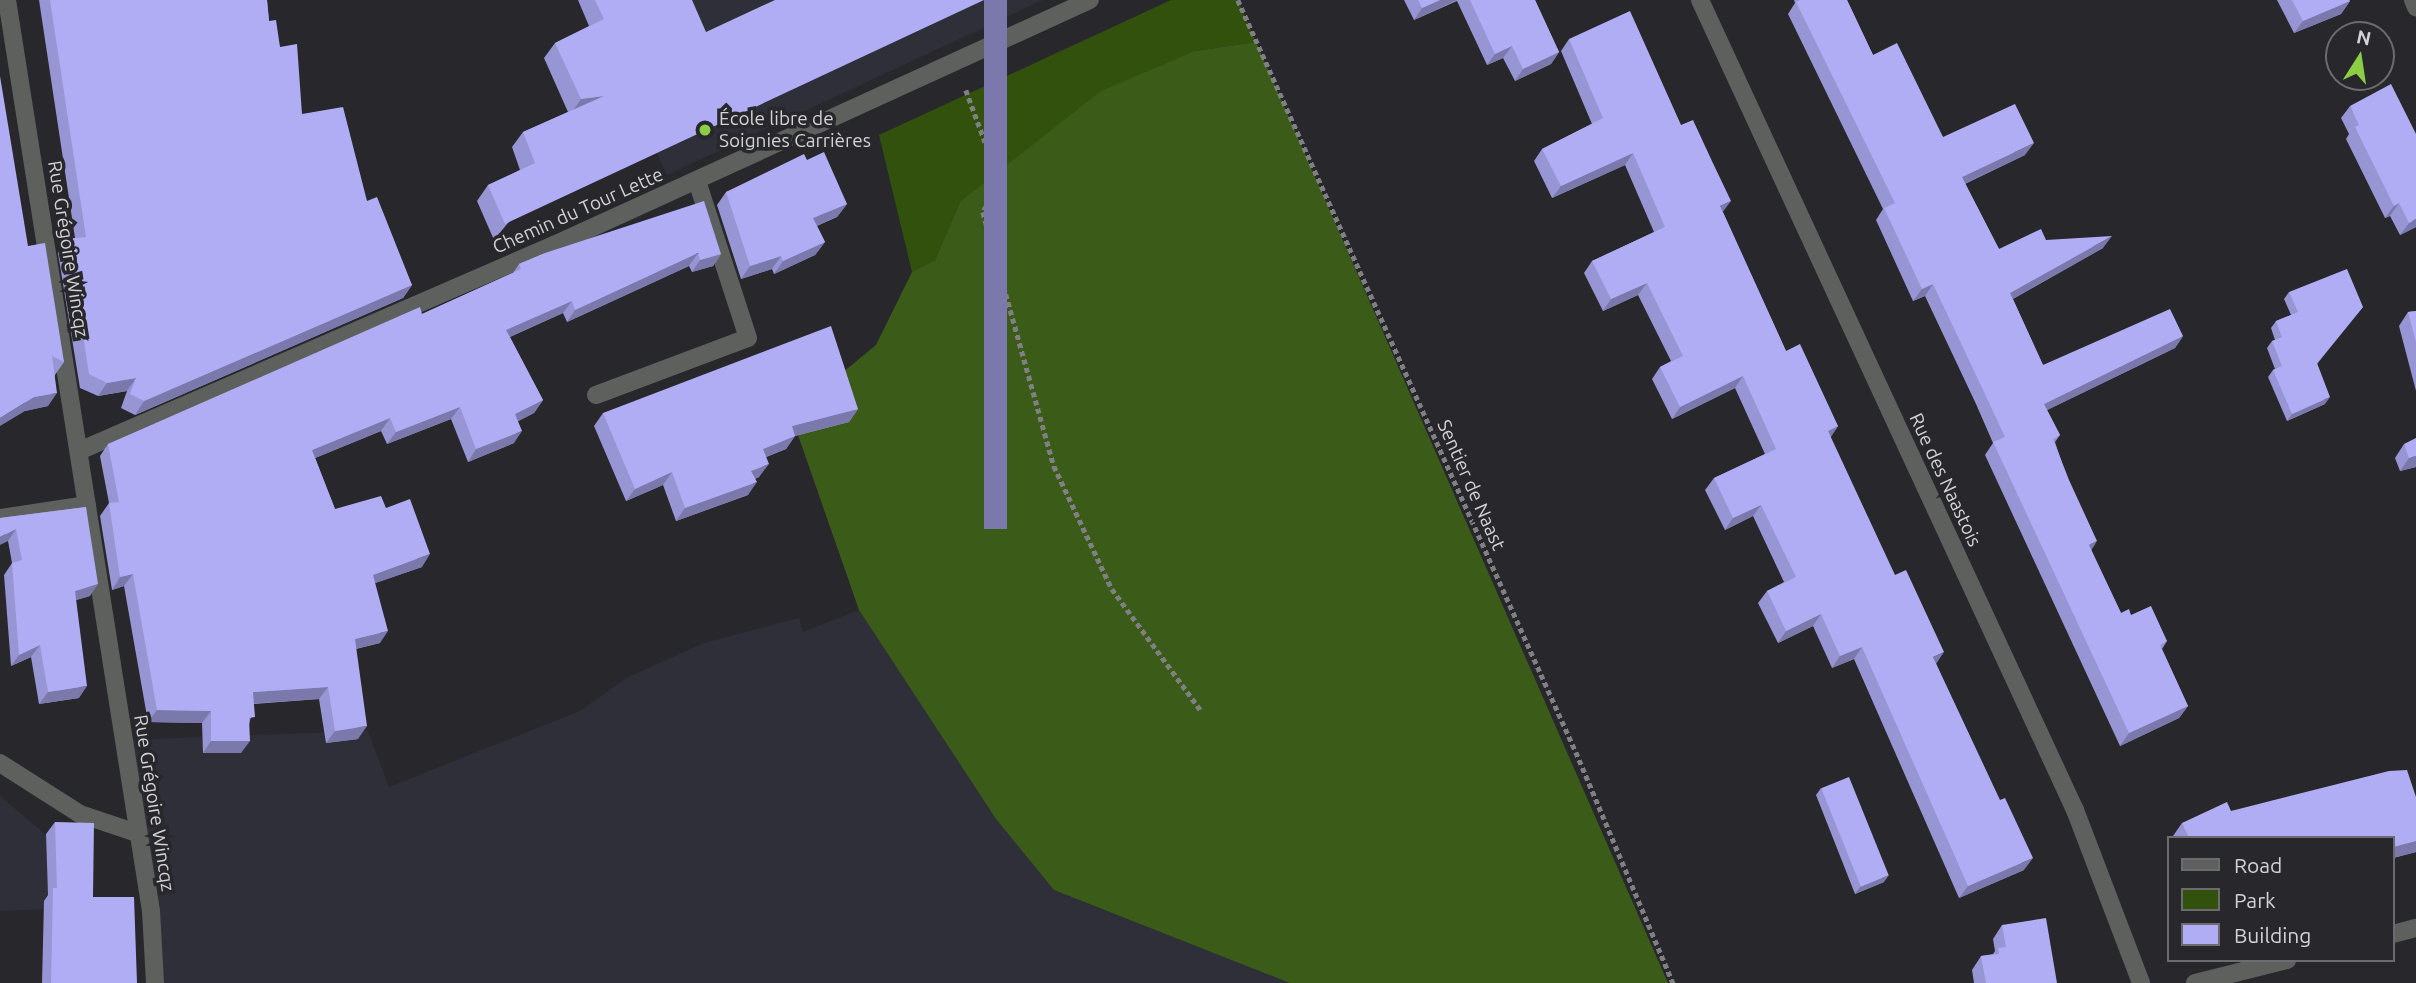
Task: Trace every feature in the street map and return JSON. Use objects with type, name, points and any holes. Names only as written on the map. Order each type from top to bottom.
[{"type":"street","name":"Rue Grégoire Wincqz","points":[[7,0],[151,911],[155,983]]},
{"type":"street","name":"Chemin du Tour Lette","points":[[79,451],[696,181],[1090,0]]},
{"type":"street","name":"Rue des Naastois","points":[[1700,0],[2075,810],[2141,983]]},
{"type":"street","points":[[2413,0],[2416,7]]},
{"type":"street","points":[[596,395],[748,338],[696,181]]},
{"type":"street","points":[[0,518],[88,505]]},
{"type":"street","points":[[0,763],[80,814],[137,832]]},
{"type":"street","points":[[2395,933],[2416,928]]},
{"type":"street","points":[[2195,983],[2279,962]]},
{"type":"path","name":"Sentier de Naast","points":[[1238,0],[1570,740],[1673,983]]},
{"type":"path","points":[[967,95],[1001,184],[983,212],[1054,466],[1112,589],[1202,712]]},
{"type":"shaded area","name":"École libre de Soignies Carrières","points":[[586,0],[1043,0],[667,175]]},
{"type":"shaded area","points":[[859,610],[996,819],[1054,890],[1290,983],[155,983],[122,740],[368,731],[389,787],[580,711],[628,677],[704,643],[799,618],[803,632]]},
{"type":"shaded area","points":[[0,796],[46,835],[49,909],[0,911]]},
{"type":"green space","points":[[1171,0],[1238,0],[1256,42],[1195,51],[960,202],[935,260],[912,272],[879,135]]},
{"type":"green space","points":[[1256,42],[1668,983],[1290,983],[1054,890],[996,819],[859,610],[791,415],[876,345],[912,272],[935,260],[960,202],[1101,91],[1195,51]]},
{"type":"building","points":[[50,0],[267,0],[269,21],[276,20],[280,47],[297,44],[302,114],[343,107],[367,201],[377,197],[412,285],[144,401],[130,394],[136,378],[107,383],[89,374],[68,239],[86,237]]},
{"type":"building","name":"École libre de Soignies Carrières","points":[[595,0],[692,0],[706,32],[775,0],[984,0],[505,224],[488,185],[535,163],[523,132],[604,96],[581,99],[555,43],[604,19]]},
{"type":"building","points":[[1418,0],[1440,0],[1422,8]]},
{"type":"building","points":[[1470,0],[1535,0],[1559,52],[1523,69],[1512,46],[1495,54]]},
{"type":"building","points":[[1847,0],[1873,55],[1897,43],[1943,137],[2015,104],[2034,143],[1962,177],[1999,249],[2041,229],[2046,240],[2112,236],[2010,293],[2043,365],[2170,309],[2183,336],[2044,404],[2060,435],[2053,439],[2097,541],[2089,545],[2121,613],[2129,609],[2131,615],[2151,606],[2167,641],[2160,645],[2188,706],[2129,733],[1993,442],[2005,437],[1984,392],[1933,284],[1922,289],[1884,208],[1895,203],[1796,2]]},
{"type":"building","points":[[2292,0],[2349,0],[2350,1],[2303,21]]},
{"type":"building","points":[[1630,11],[1681,125],[1693,120],[1731,201],[1720,206],[1786,351],[1800,344],[1838,426],[1828,431],[1895,575],[1906,570],[1944,652],[1933,657],[2000,800],[2005,798],[2033,858],[1968,886],[1862,647],[1840,656],[1821,614],[1786,631],[1767,591],[1796,577],[1761,505],[1733,518],[1714,478],[1776,449],[1743,376],[1680,407],[1660,367],[1683,356],[1647,283],[1611,299],[1592,261],[1665,227],[1633,153],[1561,186],[1542,149],[1603,118],[1569,39]]},
{"type":"building","points":[[0,76],[28,246],[45,243],[64,362],[52,356],[57,393],[34,397],[0,418]]},
{"type":"building","points":[[2378,91],[2394,91],[2416,134],[2416,219],[2409,223],[2399,203],[2394,206],[2355,127],[2359,125],[2350,106]]},
{"type":"building","points":[[824,152],[847,204],[813,218],[825,242],[783,261],[781,256],[750,266],[726,192],[804,154],[807,160]]},
{"type":"building","points":[[704,201],[721,254],[700,260],[698,253],[575,310],[572,301],[506,330],[543,400],[515,414],[522,431],[476,449],[460,407],[396,432],[390,418],[312,450],[335,509],[381,496],[386,508],[410,499],[430,554],[373,575],[388,631],[355,639],[367,726],[335,731],[328,687],[253,692],[255,717],[249,718],[250,741],[211,741],[211,711],[157,710],[133,574],[120,577],[109,503],[119,502],[108,444],[420,307],[422,314],[521,269],[519,264],[545,253]]},
{"type":"building","points":[[2347,269],[2363,307],[2317,363],[2330,397],[2292,414],[2273,370],[2282,366],[2272,341],[2282,337],[2276,321],[2298,312],[2289,292]]},
{"type":"building","points":[[2416,311],[2416,342],[2408,312]]},
{"type":"building","points":[[831,326],[858,409],[792,426],[795,436],[763,449],[769,464],[751,471],[757,482],[685,508],[672,472],[635,489],[603,413]]},
{"type":"building","points":[[2416,438],[2416,456],[2409,458],[2404,444]]},
{"type":"building","points":[[86,507],[98,584],[75,591],[87,686],[48,692],[40,645],[19,655],[12,563],[22,560],[16,529],[0,537],[0,518]]},
{"type":"building","points":[[2407,770],[2416,797],[2416,841],[2395,846],[2395,836],[2188,836],[2182,823],[2227,802],[2231,811],[2389,771]]},
{"type":"building","points":[[1849,777],[1889,875],[1861,887],[1821,788]]},
{"type":"building","points":[[55,822],[94,823],[93,897],[134,897],[137,983],[51,983],[53,888],[57,888]]},
{"type":"building","points":[[2046,918],[2057,983],[1986,983],[1981,956],[1999,954],[1998,948],[2006,947],[2002,925]]},
{"type":"place","name":"École libre de Soignies Carrières","points":[[705,130]]}]
